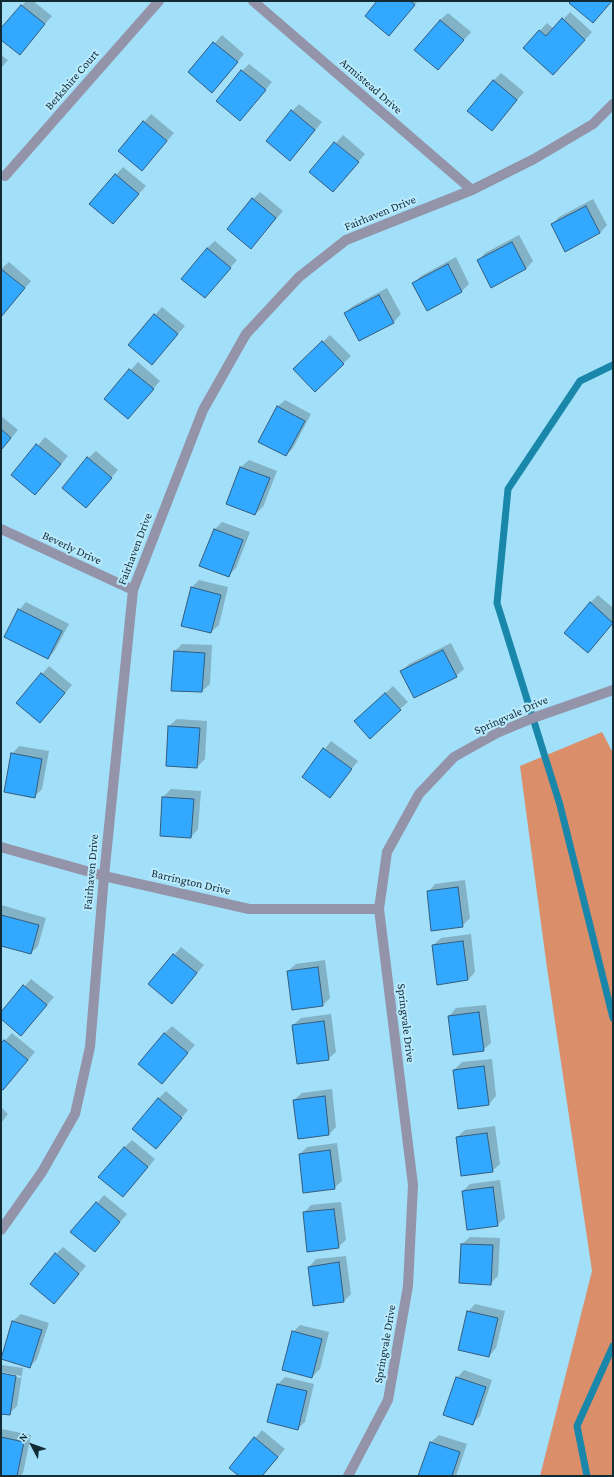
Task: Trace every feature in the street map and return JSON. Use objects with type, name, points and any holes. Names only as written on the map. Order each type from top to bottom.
[{"type":"street","name":"Berkshire Court","points":[[5,176],[158,1]]},
{"type":"street","name":"Armistead Drive","points":[[253,1],[472,190]]},
{"type":"street","name":"Fairhaven Drive","points":[[1,1230],[42,1172],[75,1114],[90,1047],[104,876],[132,590],[203,410],[246,334],[299,277],[346,240],[472,190],[534,160],[593,124],[613,104]]},
{"type":"street","name":"Beverly Drive","points":[[1,529],[132,590]]},
{"type":"street","name":"Springvale Drive","points":[[348,1476],[388,1400],[408,1286],[413,1185],[379,909],[387,852],[419,794],[454,757],[497,733],[532,718],[613,690]]},
{"type":"street","name":"Barrington Drive","points":[[1,847],[104,876],[249,909],[379,909]]},
{"type":"shaded area","points":[[602,732],[613,753],[613,1476],[540,1476],[592,1271],[547,968],[520,766]]},
{"type":"building","points":[[377,1],[410,1],[415,5],[389,36],[365,16]]},
{"type":"building","points":[[571,1],[612,1],[593,23],[569,3]]},
{"type":"building","points":[[21,5],[45,24],[20,55],[1,40],[1,28]]},
{"type":"building","points":[[562,18],[585,40],[553,75],[523,48],[539,30],[546,36]]},
{"type":"building","points":[[440,20],[464,40],[438,70],[414,50]]},
{"type":"building","points":[[213,42],[238,62],[212,93],[188,72]]},
{"type":"building","points":[[241,70],[266,90],[240,121],[216,101]]},
{"type":"building","points":[[493,80],[517,100],[492,131],[467,111]]},
{"type":"building","points":[[291,110],[315,130],[290,161],[266,141]]},
{"type":"building","points":[[143,121],[167,141],[142,171],[118,151]]},
{"type":"building","points":[[334,142],[359,162],[333,192],[309,172]]},
{"type":"building","points":[[115,174],[139,194],[113,224],[89,204]]},
{"type":"building","points":[[252,198],[276,218],[251,249],[227,229]]},
{"type":"building","points":[[586,206],[600,233],[565,252],[551,224]]},
{"type":"building","points":[[512,242],[526,269],[491,288],[477,260]]},
{"type":"building","points":[[207,248],[231,268],[205,298],[181,279]]},
{"type":"building","points":[[448,264],[462,292],[427,311],[412,283]]},
{"type":"building","points":[[1,269],[25,288],[1,317]]},
{"type":"building","points":[[379,295],[394,323],[359,341],[344,313]]},
{"type":"building","points":[[154,314],[178,334],[152,365],[128,345]]},
{"type":"building","points":[[322,341],[344,364],[315,392],[293,369]]},
{"type":"building","points":[[129,369],[154,389],[128,419],[104,399]]},
{"type":"building","points":[[277,406],[305,421],[286,456],[258,442]]},
{"type":"building","points":[[1,429],[11,438],[1,450]]},
{"type":"building","points":[[36,444],[61,464],[35,495],[11,475]]},
{"type":"building","points":[[87,457],[112,478],[86,508],[62,488]]},
{"type":"building","points":[[240,467],[270,478],[255,515],[226,504]]},
{"type":"building","points":[[214,529],[243,540],[229,577],[199,566]]},
{"type":"building","points":[[191,587],[221,595],[211,633],[181,626]]},
{"type":"building","points":[[590,602],[613,623],[588,653],[564,633]]},
{"type":"building","points":[[18,609],[62,631],[48,659],[4,637]]},
{"type":"building","points":[[443,650],[457,677],[414,698],[400,671]]},
{"type":"building","points":[[174,651],[205,653],[202,692],[171,691]]},
{"type":"building","points":[[41,673],[65,693],[40,723],[16,703]]},
{"type":"building","points":[[385,693],[401,710],[370,739],[354,721]]},
{"type":"building","points":[[168,726],[200,728],[197,768],[166,766]]},
{"type":"building","points":[[323,748],[352,769],[330,798],[302,777]]},
{"type":"building","points":[[11,753],[42,759],[35,798],[4,792]]},
{"type":"building","points":[[162,797],[194,799],[191,838],[160,836]]},
{"type":"building","points":[[458,887],[463,927],[431,931],[427,891]]},
{"type":"building","points":[[1,915],[39,925],[31,954],[1,946]]},
{"type":"building","points":[[463,941],[468,980],[437,985],[432,945]]},
{"type":"building","points":[[173,954],[197,973],[172,1004],[148,984]]},
{"type":"building","points":[[318,967],[323,1006],[292,1010],[287,971]]},
{"type":"building","points":[[23,985],[47,1005],[21,1036],[1,1019],[1,1012]]},
{"type":"building","points":[[479,1012],[484,1051],[453,1055],[448,1016]]},
{"type":"building","points":[[324,1021],[329,1060],[297,1064],[292,1025]]},
{"type":"building","points":[[164,1033],[188,1053],[162,1084],[138,1064]]},
{"type":"building","points":[[4,1040],[28,1060],[3,1090],[1,1089],[1,1043]]},
{"type":"building","points":[[484,1066],[489,1105],[458,1109],[453,1070]]},
{"type":"building","points":[[325,1096],[329,1135],[298,1139],[293,1100]]},
{"type":"building","points":[[158,1098],[182,1118],[156,1149],[132,1129]]},
{"type":"building","points":[[487,1133],[493,1172],[461,1176],[456,1137]]},
{"type":"building","points":[[124,1147],[148,1167],[123,1197],[98,1177]]},
{"type":"building","points":[[330,1150],[335,1189],[303,1193],[299,1154]]},
{"type":"building","points":[[493,1187],[498,1226],[467,1230],[462,1191]]},
{"type":"building","points":[[96,1202],[120,1222],[95,1252],[70,1232]]},
{"type":"building","points":[[334,1209],[339,1248],[307,1252],[303,1212]]},
{"type":"building","points":[[461,1244],[493,1245],[491,1285],[459,1283]]},
{"type":"building","points":[[55,1253],[79,1274],[54,1304],[30,1284]]},
{"type":"building","points":[[339,1262],[344,1302],[313,1306],[308,1267]]},
{"type":"building","points":[[467,1311],[498,1318],[489,1357],[458,1350]]},
{"type":"building","points":[[12,1321],[42,1330],[30,1368],[1,1359]]},
{"type":"building","points":[[292,1331],[322,1339],[312,1378],[282,1370]]},
{"type":"building","points":[[1,1373],[16,1376],[10,1415],[1,1414]]},
{"type":"building","points":[[456,1377],[486,1387],[473,1425],[443,1415]]},
{"type":"building","points":[[277,1384],[307,1391],[298,1430],[267,1422]]},
{"type":"building","points":[[1,1437],[24,1442],[17,1476],[1,1476]]},
{"type":"building","points":[[254,1437],[278,1457],[262,1476],[239,1476],[229,1468]]},
{"type":"building","points":[[430,1442],[460,1452],[452,1476],[418,1476]]},
{"type":"waterway","points":[[613,365],[580,381],[508,489],[497,603],[560,805],[613,1018]]},
{"type":"waterway","points":[[587,1476],[577,1426],[613,1346]]}]
